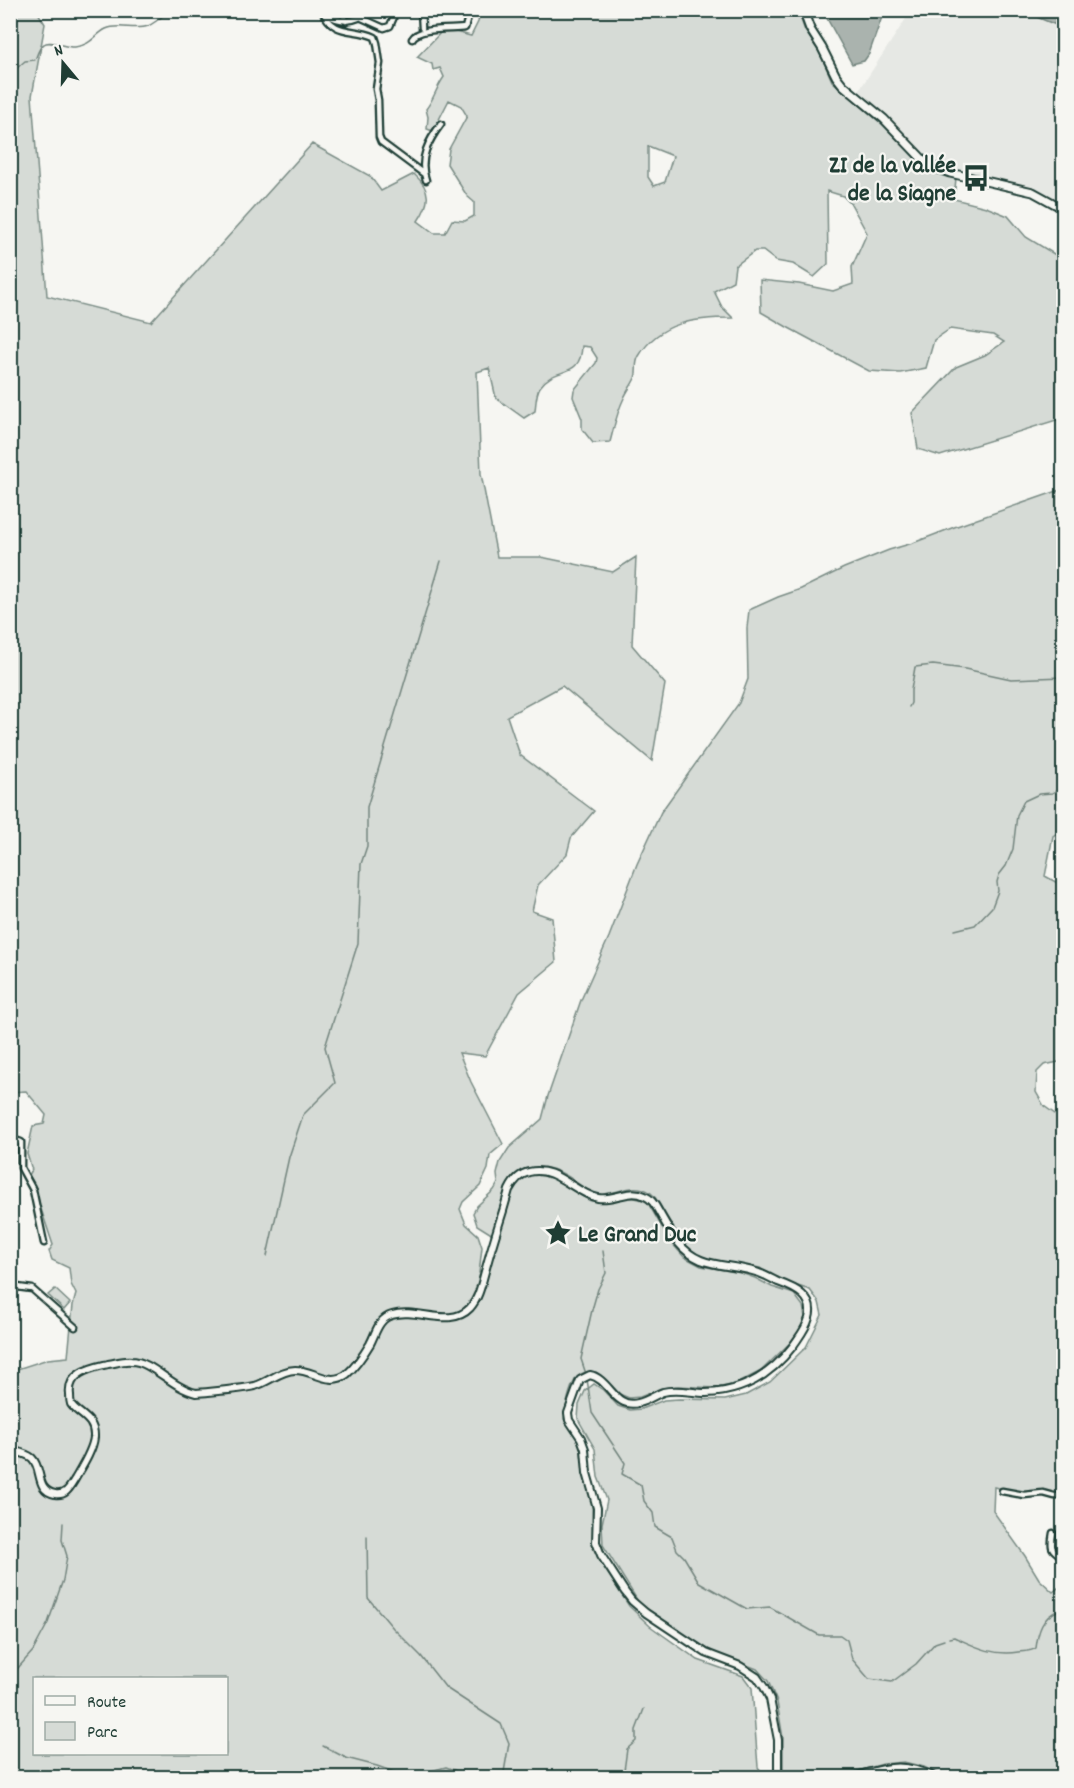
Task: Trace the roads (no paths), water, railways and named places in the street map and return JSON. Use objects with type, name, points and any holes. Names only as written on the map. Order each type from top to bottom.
[{"type":"main road","points":[[803,10],[810,29],[843,86],[884,119],[928,165],[950,173],[1027,190],[1064,209]]},
{"type":"street","points":[[342,10],[346,21]]},
{"type":"street","points":[[322,12],[337,20],[346,21],[362,18],[371,10]]},
{"type":"street","points":[[362,18],[384,28],[390,26],[393,19],[392,10]]},
{"type":"street","points":[[421,10],[422,28]]},
{"type":"street","points":[[412,39],[413,35],[418,33],[438,29],[465,28],[470,10]]},
{"type":"street","points":[[322,12],[326,20],[334,27],[375,37],[380,63],[376,89],[379,137],[381,142],[425,177],[423,156],[432,135],[441,124]]},
{"type":"street","points":[[1063,881],[1064,874]]},
{"type":"street","points":[[10,1143],[21,1142],[21,1168],[33,1190],[44,1243]]},
{"type":"street","points":[[10,1450],[33,1459],[44,1489],[54,1494],[64,1493],[79,1472],[94,1436],[90,1422],[71,1404],[69,1390],[80,1372],[122,1362],[141,1362],[177,1386],[196,1393],[255,1386],[288,1371],[296,1370],[332,1380],[347,1373],[359,1360],[380,1324],[386,1318],[402,1314],[442,1317],[461,1314],[471,1307],[480,1287],[510,1189],[523,1174],[542,1171],[552,1174],[587,1194],[599,1198],[632,1193],[647,1197],[687,1253],[705,1262],[759,1273],[799,1291],[807,1299],[810,1308],[810,1316],[801,1335],[775,1367],[750,1384],[715,1393],[668,1391],[631,1404],[618,1400],[602,1380],[590,1375],[580,1380],[568,1413],[569,1420],[581,1437],[585,1449],[587,1473],[597,1508],[596,1542],[601,1555],[625,1592],[646,1613],[706,1653],[740,1666],[757,1677],[770,1699],[778,1740],[780,1778]]},
{"type":"street","points":[[10,1286],[32,1289],[75,1327]]},
{"type":"street","points":[[1002,1491],[1024,1495],[1043,1493],[1064,1496]]},
{"type":"street","points":[[1053,1533],[1050,1545],[1064,1558]]},
{"type":"street","points":[[848,1778],[892,1767],[902,1767],[916,1769],[936,1778]]},
{"type":"waterway","points":[[10,66],[17,68],[25,61],[35,60],[44,44],[81,46],[111,27],[148,26],[170,10]]},
{"type":"waterway","points":[[267,1256],[289,1157],[303,1115],[335,1083],[325,1047],[358,943],[361,864],[367,846],[367,807],[441,561]]},
{"type":"waterway","points":[[909,707],[915,667],[933,665],[1011,679],[1064,677]]},
{"type":"waterway","points":[[955,930],[975,925],[992,907],[998,891],[999,875],[1006,866],[1013,849],[1017,815],[1024,801],[1064,787]]},
{"type":"waterway","points":[[586,1374],[581,1359],[598,1289],[606,1273],[603,1251]]},
{"type":"waterway","points":[[587,1379],[592,1413],[625,1463],[622,1474],[641,1485],[644,1501],[653,1513],[655,1527],[672,1537],[677,1550],[684,1557],[699,1582],[747,1609],[770,1607],[819,1635],[840,1635],[847,1640],[852,1659],[869,1679],[892,1682],[916,1664],[935,1643],[944,1640]]},
{"type":"waterway","points":[[10,1677],[33,1651],[48,1623],[63,1580],[67,1556],[62,1540],[63,1523]]},
{"type":"waterway","points":[[367,1536],[368,1598],[421,1656],[446,1688],[501,1724],[509,1743],[503,1778]]},
{"type":"waterway","points":[[949,1638],[954,1637],[993,1652],[1030,1651],[1036,1648],[1040,1630],[1049,1616],[1059,1610],[1064,1615]]},
{"type":"waterway","points":[[623,1778],[627,1749],[636,1741],[636,1730],[644,1709]]},
{"type":"waterway","points":[[323,1746],[346,1758],[408,1777],[446,1767],[475,1778]]},
{"type":"place","name":"ZI de la vallée de la Siagne","points":[[976,178]]},
{"type":"place","name":"Le Grand Duc","points":[[558,1233]]}]
